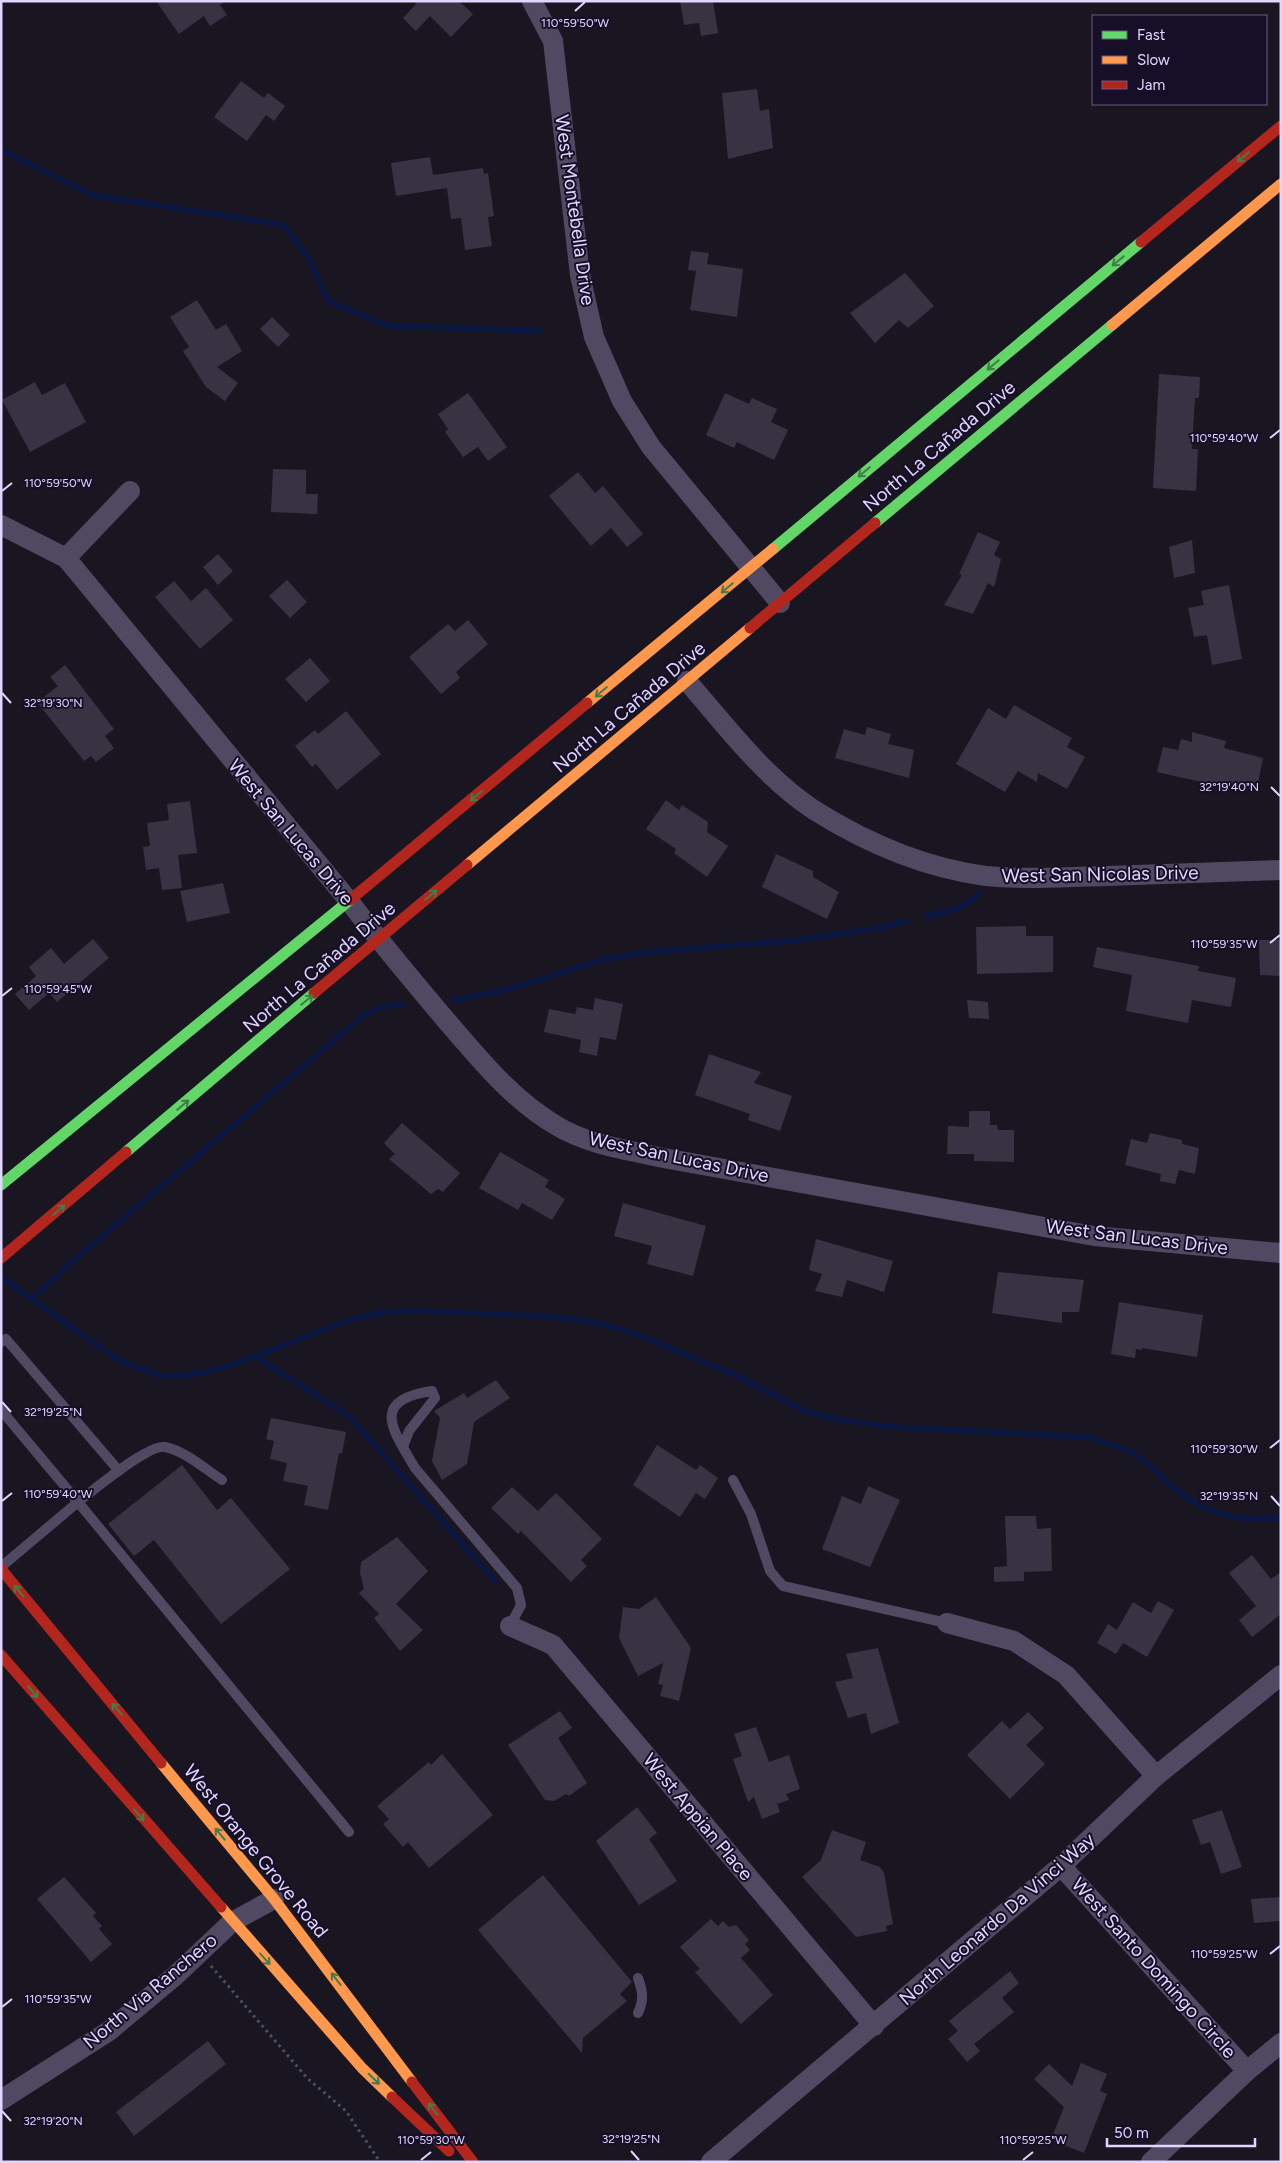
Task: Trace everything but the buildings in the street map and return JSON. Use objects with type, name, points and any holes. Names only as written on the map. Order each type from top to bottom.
[{"type":"main road","name":"North La Cañada Drive","points":[[1,1185],[349,901],[1281,126]]},
{"type":"main road","name":"North La Cañada Drive","points":[[1,1258],[378,939],[1281,184]]},
{"type":"main road","name":"West Orange Grove Road","points":[[1,1568],[274,1899],[473,2162]]},
{"type":"main road","points":[[1,1654],[232,1922],[362,2068],[460,2162]]},
{"type":"street","name":"West Montebella Drive","points":[[532,1],[553,41],[580,275],[594,337],[622,401],[650,447],[780,603]]},
{"type":"street","points":[[66,558],[130,491]]},
{"type":"street","name":"West San Lucas Drive","points":[[1,525],[66,558],[349,901],[378,939],[491,1073],[525,1104],[558,1126],[600,1144],[1094,1236],[1281,1253]]},
{"type":"street","name":"West San Nicolas Drive","points":[[688,680],[742,745],[772,775],[813,809],[899,854],[941,867],[986,876],[1030,878],[1281,870]]},
{"type":"street","points":[[948,1622],[1014,1641],[1066,1675],[1156,1776]]},
{"type":"street","name":"West Appian Place","points":[[510,1626],[553,1645],[874,2026]]},
{"type":"street","name":"North Leonardo Da Vinci Way","points":[[711,2162],[1061,1866],[1156,1776],[1281,1675]]},
{"type":"street","name":"West Santo Domingo Circle","points":[[1061,1866],[1247,2071]]},
{"type":"street","name":"North Via Ranchero","points":[[1,2100],[109,2031],[176,1975],[232,1922],[274,1899]]},
{"type":"street","points":[[1151,2162],[1247,2071],[1281,2044]]},
{"type":"lane","points":[[1,1342],[6,1339],[120,1471]]},
{"type":"lane","points":[[403,1447],[409,1431],[435,1398],[432,1391],[404,1398],[393,1408],[390,1417],[394,1430],[403,1447],[415,1468],[517,1588],[521,1605],[510,1626]]},
{"type":"lane","points":[[1,1410],[349,1832]]},
{"type":"lane","points":[[1,1568],[78,1502],[146,1451],[163,1447],[176,1452],[222,1480]]},
{"type":"lane","points":[[733,1480],[751,1514],[770,1571],[783,1586],[948,1622]]},
{"type":"lane","points":[[638,1978],[642,1992],[642,2002],[638,2013]]},
{"type":"path","points":[[210,1964],[307,2078],[346,2111],[380,2162]]},
{"type":"waterway","points":[[1,150],[93,195],[284,225],[309,259],[328,301],[388,326],[540,331]]},
{"type":"waterway","points":[[927,916],[960,908],[981,893]]},
{"type":"waterway","points":[[453,1000],[505,990],[606,959],[650,952],[791,941],[885,927],[906,921]]},
{"type":"waterway","points":[[33,1298],[73,1261],[364,1015],[382,1007],[403,1004]]},
{"type":"waterway","points":[[1,1277],[118,1360],[161,1376],[181,1376],[206,1372],[237,1363],[349,1320],[384,1312],[419,1311],[539,1316],[582,1320],[628,1331],[735,1375],[807,1412],[839,1420],[894,1427],[1088,1437],[1138,1457],[1183,1495],[1209,1510],[1250,1519],[1281,1518]]},
{"type":"waterway","points":[[255,1356],[350,1417],[495,1581]]},
{"type":"traffic: fast","points":[[773,549],[1141,242]]},
{"type":"traffic: fast","points":[[875,523],[1112,325]]},
{"type":"traffic: fast","points":[[1,1185],[350,900]]},
{"type":"traffic: fast","points":[[126,1152],[314,993]]},
{"type":"traffic: slow","points":[[1112,325],[1281,184]]},
{"type":"traffic: slow","points":[[587,703],[773,549]]},
{"type":"traffic: slow","points":[[467,865],[750,628]]},
{"type":"traffic: slow","points":[[161,1763],[274,1899],[412,2082]]},
{"type":"traffic: slow","points":[[221,1907],[362,2068],[392,2097]]},
{"type":"traffic: jam","points":[[1141,242],[1281,126]]},
{"type":"traffic: jam","points":[[750,628],[875,523]]},
{"type":"traffic: jam","points":[[350,900],[587,703]]},
{"type":"traffic: jam","points":[[314,993],[467,865]]},
{"type":"traffic: jam","points":[[1,1258],[126,1152]]},
{"type":"traffic: jam","points":[[1,1569],[161,1763]]},
{"type":"traffic: jam","points":[[1,1655],[221,1907]]},
{"type":"traffic: jam","points":[[412,2082],[473,2162]]},
{"type":"traffic: jam","points":[[392,2097],[449,2151]]}]
